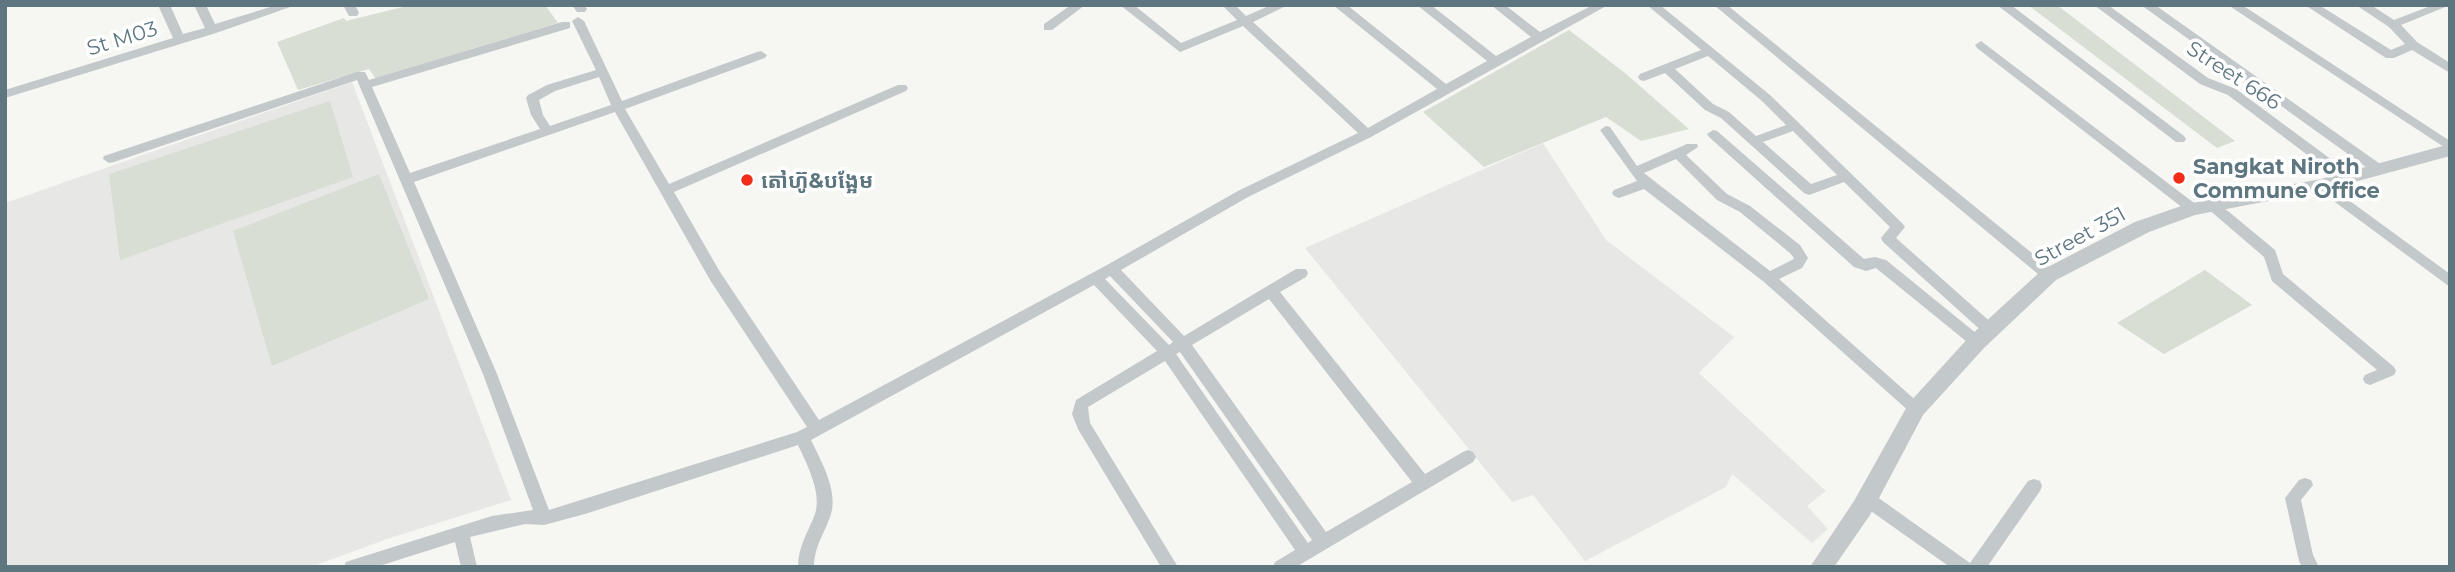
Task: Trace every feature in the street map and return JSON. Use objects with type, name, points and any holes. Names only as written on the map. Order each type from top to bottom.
[{"type":"street","points":[[164,5],[180,40]]},
{"type":"street","points":[[200,5],[212,30]]},
{"type":"street","name":"St M03","points":[[5,94],[290,5]]},
{"type":"street","points":[[1048,27],[1079,5]]},
{"type":"street","points":[[1126,5],[1180,48],[1282,5]]},
{"type":"street","points":[[1228,5],[1367,134]]},
{"type":"street","points":[[1339,5],[1446,90]]},
{"type":"street","points":[[1423,5],[1495,62]]},
{"type":"street","points":[[1497,5],[1539,37]]},
{"type":"street","points":[[352,567],[492,523],[525,517],[544,518],[585,508],[802,437],[1096,278],[1243,194],[1367,134],[1539,37],[1602,5]]},
{"type":"street","points":[[1653,5],[1796,126],[1898,227],[1888,238],[1984,336]]},
{"type":"street","points":[[1720,5],[2049,275]]},
{"type":"street","points":[[2003,5],[2180,139]]},
{"type":"street","name":"Street 666","points":[[2101,5],[2204,81],[2232,92],[2346,177]]},
{"type":"street","points":[[2147,5],[2378,169]]},
{"type":"street","points":[[2234,5],[2335,72],[2347,77],[2450,148]]},
{"type":"street","points":[[2311,5],[2390,55],[2413,46]]},
{"type":"street","points":[[2362,5],[2393,24],[2413,46],[2450,69]]},
{"type":"street","points":[[2393,24],[2443,5]]},
{"type":"street","points":[[366,85],[576,15],[618,107],[715,276],[817,429]]},
{"type":"street","points":[[1981,44],[2193,209]]},
{"type":"street","points":[[1644,77],[1710,51]]},
{"type":"street","points":[[407,179],[761,55]]},
{"type":"street","points":[[1666,68],[1709,107],[1725,115],[1810,190],[1845,177]]},
{"type":"street","points":[[547,131],[537,115],[532,97],[551,88],[603,72]]},
{"type":"street","points":[[109,159],[361,75],[490,374],[544,518]]},
{"type":"street","points":[[667,190],[902,88]]},
{"type":"street","points":[[1754,141],[1796,126]]},
{"type":"street","points":[[1606,130],[1640,178],[1769,278],[1916,409]]},
{"type":"street","points":[[1713,134],[1859,263],[1866,266],[1875,262],[1881,264],[1984,336]]},
{"type":"street","name":"Street 351","points":[[1821,567],[1865,504],[1916,409],[1984,336],[2049,275],[2142,227],[2193,209],[2321,185],[2450,148]]},
{"type":"street","points":[[1619,193],[1685,151],[1722,197],[1745,209],[1795,249],[1801,258],[1797,264],[1769,278]]},
{"type":"street","points":[[2321,185],[2450,282]]},
{"type":"street","points":[[2212,205],[2270,254],[2277,277],[2389,371],[2370,379]]},
{"type":"street","points":[[1112,269],[1182,343],[1323,542]]},
{"type":"street","points":[[1168,566],[1083,425],[1081,404],[1301,272]]},
{"type":"street","points":[[1096,278],[1167,351],[1305,552]]},
{"type":"street","points":[[1271,291],[1422,482]]},
{"type":"street","points":[[802,437],[815,464],[824,500],[824,510],[813,530],[805,555],[806,567]]},
{"type":"street","points":[[1281,567],[1468,457]]},
{"type":"street","points":[[2305,485],[2294,498],[2305,556],[2311,567]]},
{"type":"street","points":[[1977,567],[2034,486]]},
{"type":"street","points":[[1865,504],[1922,545],[1933,547],[1964,567]]},
{"type":"street","points":[[461,532],[469,567]]},
{"type":"shaded area","points":[[411,5],[545,5],[558,23],[376,79],[369,69],[298,90],[277,42],[344,18],[346,21]]},
{"type":"shaded area","points":[[2028,5],[2057,5],[2235,141],[2217,148]]},
{"type":"shaded area","points":[[1569,30],[1625,73],[1689,129],[1641,141],[1606,117],[1484,167],[1423,112]]},
{"type":"shaded area","points":[[352,82],[511,500],[387,539],[311,567],[5,567],[5,203]]},
{"type":"shaded area","points":[[330,101],[353,177],[120,260],[109,174]]},
{"type":"shaded area","points":[[1543,143],[1606,240],[1734,337],[1699,373],[1826,491],[1807,506],[1828,529],[1812,543],[1732,474],[1726,487],[1585,561],[1533,495],[1512,502],[1305,248]]},
{"type":"shaded area","points":[[379,174],[429,299],[272,366],[233,231]]},
{"type":"shaded area","points":[[2205,270],[2252,305],[2164,354],[2117,323]]},
{"type":"place","name":"Sangkat Niroth Commune Office","points":[[2179,178]]},
{"type":"place","name":"តៅហ៊ូ&បង្អែម","points":[[747,180]]}]
